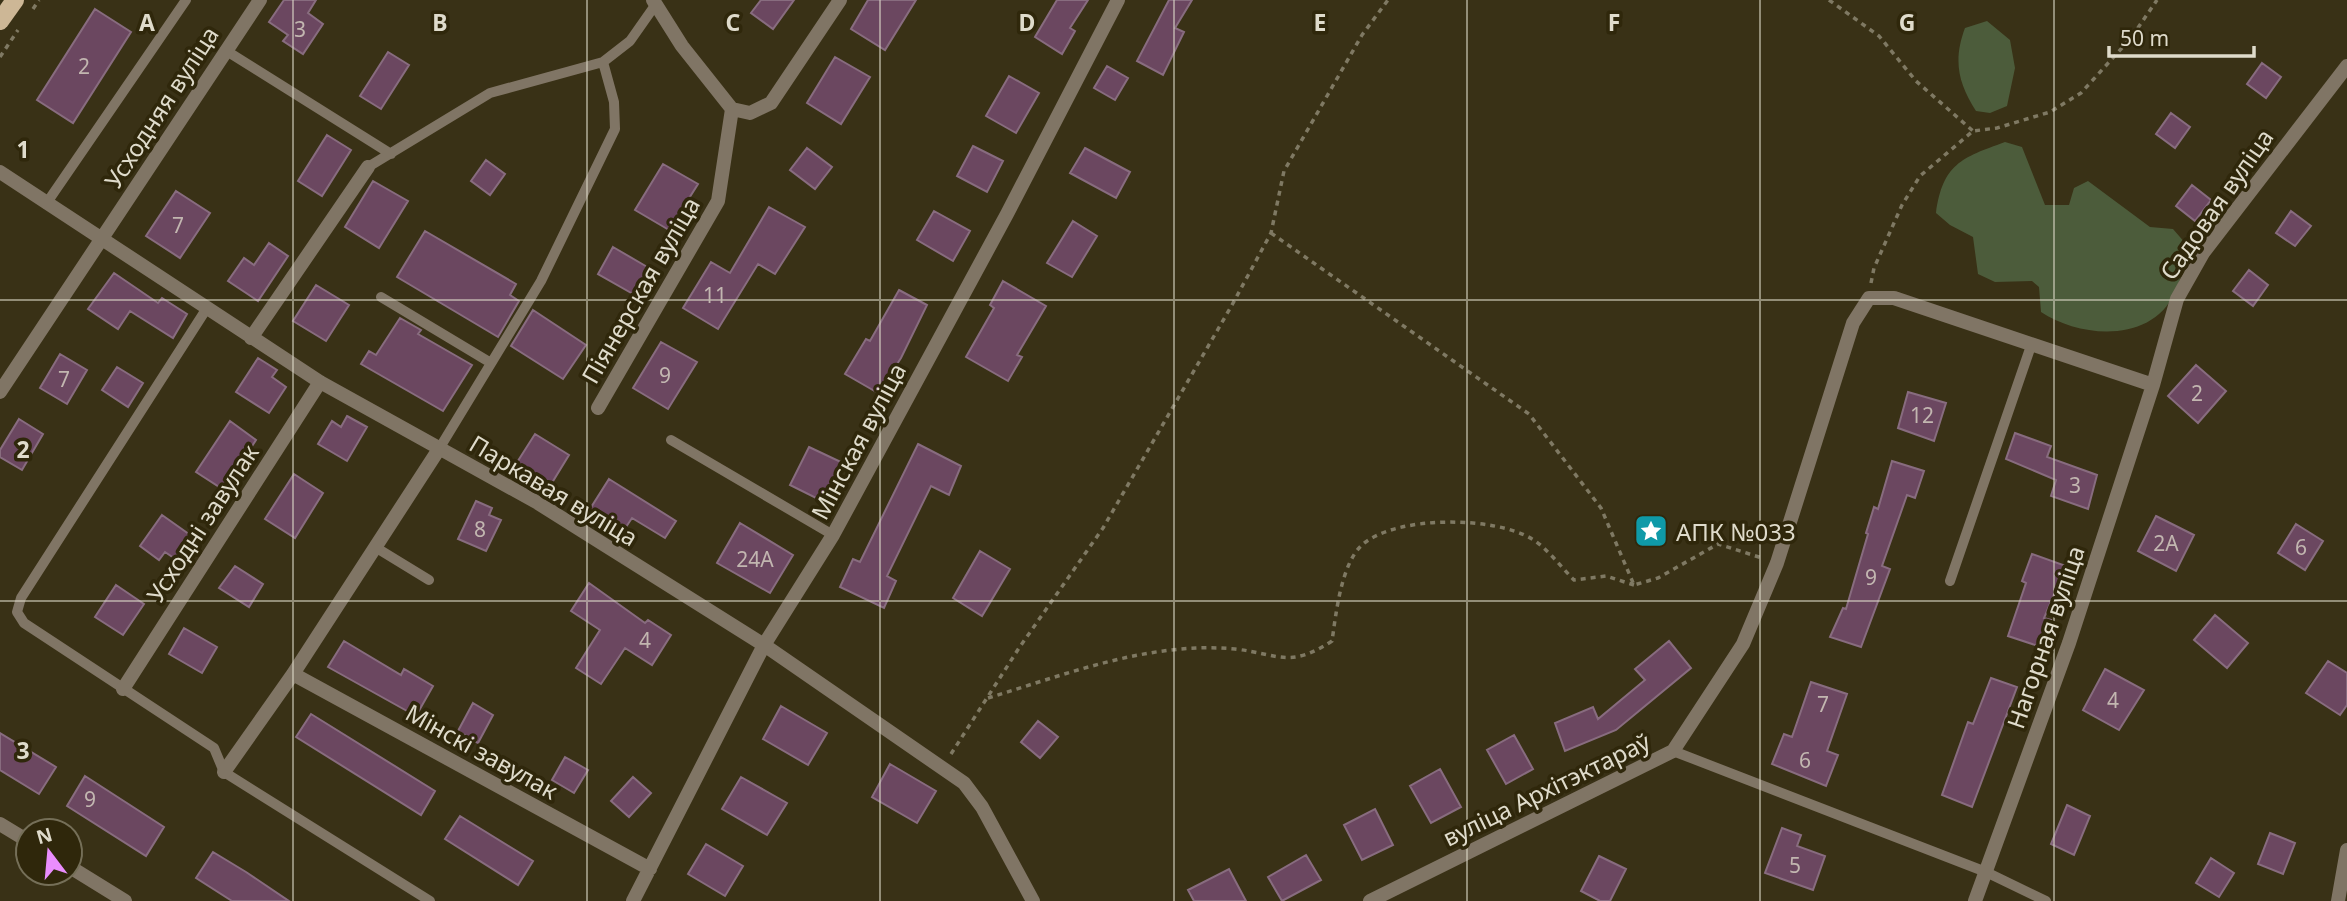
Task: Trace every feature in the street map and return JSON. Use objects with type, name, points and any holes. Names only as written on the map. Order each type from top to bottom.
[{"type":"main road","points":[[0,21],[15,0]]},
{"type":"street","name":"Усходняя вуліца","points":[[0,391],[260,0]]},
{"type":"street","points":[[654,2],[682,46],[732,109],[750,113],[771,103],[840,0]]},
{"type":"street","name":"Мінская вуліца","points":[[633,901],[764,645],[833,535],[1001,226],[1118,0]]},
{"type":"street","name":"Садовая вуліца","points":[[2153,385],[2176,299],[2203,253],[2347,66]]},
{"type":"street","name":"Піянерская вуліца","points":[[598,408],[718,201],[732,109]]},
{"type":"street","points":[[251,338],[368,167]]},
{"type":"street","name":"Паркавая вуліца","points":[[0,172],[320,382],[538,503],[764,645],[964,783],[982,807],[1033,901]]},
{"type":"street","points":[[1869,298],[1894,298],[2153,385]]},
{"type":"street","name":"вуліца Архітэктараў","points":[[1370,901],[1673,751],[1743,644],[1777,563],[1853,323],[1869,298]]},
{"type":"street","name":"Усходні завулак","points":[[123,689],[320,382]]},
{"type":"street","name":"Нагорная вуліца","points":[[1975,901],[2069,643],[2153,385]]},
{"type":"street","points":[[224,772],[293,674],[439,449]]},
{"type":"street","name":"Мінскі завулак","points":[[293,674],[650,869]]},
{"type":"street","points":[[2338,901],[2347,850]]},
{"type":"street","points":[[84,876],[125,901]]},
{"type":"lane","points":[[46,204],[186,0]]},
{"type":"lane","points":[[368,167],[490,93],[603,62],[629,41],[654,2]]},
{"type":"lane","points":[[225,50],[391,154]]},
{"type":"lane","points":[[439,449],[541,281],[615,129],[614,102],[603,62]]},
{"type":"lane","points":[[381,297],[491,363]]},
{"type":"lane","points":[[207,308],[21,598],[17,612],[24,623],[214,748],[224,772],[430,901]]},
{"type":"lane","points":[[1950,581],[2032,343]]},
{"type":"lane","points":[[671,440],[833,535]]},
{"type":"lane","points":[[375,547],[429,580]]},
{"type":"lane","points":[[1673,751],[1986,872],[2046,901]]},
{"type":"path","points":[[942,768],[1103,528],[1271,233],[1283,171],[1362,34],[1388,0]]},
{"type":"path","points":[[1829,0],[1879,36],[1916,81],[1973,131]]},
{"type":"path","points":[[1869,298],[1874,268],[1902,205],[1920,176],[1973,131],[1997,128],[2050,112],[2081,93],[2131,38],[2157,0]]},
{"type":"path","points":[[1271,233],[1529,414],[1601,508],[1634,585]]},
{"type":"path","points":[[986,699],[1091,666],[1164,649],[1235,649],[1285,660],[1313,653],[1332,641],[1344,576],[1360,545],[1385,531],[1408,524],[1494,524],[1532,539],[1574,580],[1606,576],[1634,585],[1658,578],[1718,544],[1777,563]]},
{"type":"green space","points":[[1987,21],[2010,40],[2015,68],[2007,106],[1990,113],[1976,111],[1961,81],[1958,61],[1965,28]]},
{"type":"green space","points":[[2005,142],[2022,147],[2045,205],[2069,205],[2074,188],[2088,181],[2150,227],[2173,229],[2186,244],[2179,281],[2164,309],[2150,321],[2133,328],[2094,331],[2057,321],[2041,312],[2039,287],[2032,281],[1995,282],[1978,274],[1973,237],[1950,225],[1936,213],[1939,197],[1949,173],[1957,165],[1977,153]]},
{"type":"building","points":[[284,0],[316,0],[308,13],[323,24],[303,54],[283,41],[288,35],[269,22]]},
{"type":"building","points":[[761,0],[794,0],[773,29],[751,13]]},
{"type":"building","points":[[868,0],[916,0],[885,50],[851,29]]},
{"type":"building","points":[[1057,0],[1088,0],[1070,28],[1075,31],[1062,54],[1035,37]]},
{"type":"building","points":[[1169,0],[1192,0],[1175,28],[1184,32],[1163,75],[1137,61]]},
{"type":"building","points":[[95,9],[131,32],[73,123],[37,100]]},
{"type":"building","points":[[388,52],[409,65],[381,109],[360,96]]},
{"type":"building","points":[[835,57],[870,77],[841,124],[807,103]]},
{"type":"building","points":[[2262,63],[2281,77],[2266,98],[2247,84]]},
{"type":"building","points":[[1107,66],[1128,78],[1115,100],[1094,88]]},
{"type":"building","points":[[1009,76],[1039,93],[1016,133],[986,116]]},
{"type":"building","points":[[2171,113],[2190,127],[2175,148],[2156,134]]},
{"type":"building","points":[[327,135],[351,150],[322,196],[298,181]]},
{"type":"building","points":[[973,146],[1003,161],[987,192],[957,176]]},
{"type":"building","points":[[807,148],[832,167],[815,189],[790,170]]},
{"type":"building","points":[[1085,148],[1130,172],[1116,198],[1070,173]]},
{"type":"building","points":[[486,160],[505,174],[490,195],[471,181]]},
{"type":"building","points":[[663,164],[698,184],[669,230],[635,210]]},
{"type":"building","points":[[373,181],[408,201],[379,248],[345,227]]},
{"type":"building","points":[[2192,185],[2211,200],[2195,221],[2176,206]]},
{"type":"building","points":[[176,191],[210,213],[180,258],[146,236]]},
{"type":"building","points":[[769,207],[805,227],[775,274],[758,264],[718,329],[683,308],[711,262],[730,273]]},
{"type":"building","points":[[934,211],[970,231],[953,261],[917,240]]},
{"type":"building","points":[[2291,211],[2311,226],[2295,246],[2276,233]]},
{"type":"building","points":[[1073,221],[1097,236],[1072,277],[1047,263]]},
{"type":"building","points":[[425,231],[516,284],[510,295],[519,301],[498,337],[397,277]]},
{"type":"building","points":[[269,243],[288,256],[258,301],[228,281],[244,258],[254,265]]},
{"type":"building","points":[[613,247],[649,268],[633,294],[598,274]]},
{"type":"building","points":[[2249,270],[2268,285],[2253,306],[2233,291]]},
{"type":"building","points":[[114,273],[158,303],[162,298],[187,314],[173,338],[130,311],[118,329],[88,309]]},
{"type":"building","points":[[1003,281],[1046,306],[1017,355],[1022,357],[1008,381],[966,357],[994,308],[990,305]]},
{"type":"building","points":[[316,285],[349,305],[326,341],[293,321]]},
{"type":"building","points":[[899,290],[927,305],[901,358],[878,393],[845,374],[866,339],[870,341]]},
{"type":"building","points":[[533,310],[586,345],[563,379],[511,346]]},
{"type":"building","points":[[400,318],[421,330],[418,334],[472,365],[443,411],[361,364],[369,351],[376,355]]},
{"type":"building","points":[[661,342],[697,362],[668,409],[633,388]]},
{"type":"building","points":[[60,354],[87,370],[67,404],[40,388]]},
{"type":"building","points":[[258,358],[277,370],[272,377],[286,387],[269,413],[236,392]]},
{"type":"building","points":[[2196,365],[2226,391],[2198,423],[2168,396]]},
{"type":"building","points":[[117,367],[143,383],[128,407],[102,390]]},
{"type":"building","points":[[1908,392],[1946,403],[1934,441],[1898,428]]},
{"type":"building","points":[[347,416],[367,427],[347,461],[318,444],[332,421],[341,427]]},
{"type":"building","points":[[19,419],[43,434],[22,470],[0,457],[0,450]]},
{"type":"building","points":[[230,421],[256,440],[224,490],[196,472]]},
{"type":"building","points":[[2015,433],[2051,446],[2047,457],[2097,475],[2088,509],[2051,496],[2056,480],[2006,459]]},
{"type":"building","points":[[535,434],[569,455],[550,486],[516,464]]},
{"type":"building","points":[[918,444],[961,466],[949,495],[931,486],[887,576],[896,581],[884,608],[840,587],[853,559],[860,562]]},
{"type":"building","points":[[809,447],[843,463],[824,502],[790,485]]},
{"type":"building","points":[[1892,461],[1924,471],[1915,498],[1907,495],[1882,566],[1890,569],[1861,647],[1830,637],[1843,608],[1846,609],[1874,507],[1878,509]]},
{"type":"building","points":[[294,474],[323,493],[295,538],[265,519]]},
{"type":"building","points":[[609,479],[676,521],[665,538],[632,518],[624,530],[590,509]]},
{"type":"building","points":[[476,501],[492,508],[489,515],[501,520],[486,551],[458,539]]},
{"type":"building","points":[[162,515],[193,537],[177,560],[165,552],[159,560],[140,546]]},
{"type":"building","points":[[2156,516],[2194,535],[2176,571],[2138,551]]},
{"type":"building","points":[[740,523],[793,555],[770,593],[717,563]]},
{"type":"building","points":[[2296,524],[2323,541],[2305,570],[2278,553]]},
{"type":"building","points":[[980,551],[1010,569],[982,616],[953,598]]},
{"type":"building","points":[[2032,554],[2066,566],[2044,618],[2051,620],[2041,647],[2008,636],[2026,583],[2022,581]]},
{"type":"building","points":[[235,566],[263,584],[249,607],[219,588]]},
{"type":"building","points":[[589,583],[645,623],[648,620],[671,635],[652,665],[625,648],[601,684],[576,668],[600,630],[571,611]]},
{"type":"building","points":[[116,585],[144,604],[123,635],[95,617]]},
{"type":"building","points":[[2215,615],[2248,643],[2227,668],[2194,640]]},
{"type":"building","points":[[184,628],[217,647],[202,673],[169,654]]},
{"type":"building","points":[[344,641],[401,675],[404,669],[433,686],[416,716],[328,667]]},
{"type":"building","points":[[1669,641],[1691,668],[1616,730],[1565,751],[1555,723],[1593,707],[1598,719],[1645,680],[1635,669]]},
{"type":"building","points":[[2328,661],[2347,673],[2347,705],[2340,715],[2306,693]]},
{"type":"building","points":[[2105,669],[2144,690],[2119,730],[2083,710]]},
{"type":"building","points":[[1991,678],[2017,687],[1972,807],[1942,795],[1968,722],[1973,724]]},
{"type":"building","points":[[1811,682],[1847,694],[1827,751],[1838,755],[1826,786],[1772,764],[1784,734],[1792,737]]},
{"type":"building","points":[[473,703],[493,715],[478,743],[458,731]]},
{"type":"building","points":[[781,706],[827,733],[808,765],[763,739]]},
{"type":"building","points":[[311,714],[435,791],[421,815],[296,737]]},
{"type":"building","points":[[1038,721],[1058,737],[1040,758],[1021,742]]},
{"type":"building","points":[[0,733],[56,767],[39,794],[0,770]]},
{"type":"building","points":[[1514,735],[1533,769],[1506,784],[1487,750]]},
{"type":"building","points":[[565,757],[588,770],[574,793],[552,780]]},
{"type":"building","points":[[890,764],[936,791],[917,823],[872,797]]},
{"type":"building","points":[[1440,769],[1461,807],[1431,823],[1410,786]]},
{"type":"building","points":[[85,776],[164,827],[146,856],[67,806]]},
{"type":"building","points":[[633,777],[651,793],[629,817],[611,801]]},
{"type":"building","points":[[741,777],[787,803],[767,835],[722,809]]},
{"type":"building","points":[[2067,805],[2090,816],[2074,855],[2051,844]]},
{"type":"building","points":[[1375,809],[1393,845],[1362,860],[1344,825]]},
{"type":"building","points":[[460,816],[533,861],[518,885],[445,839]]},
{"type":"building","points":[[1782,828],[1801,835],[1797,846],[1825,856],[1813,890],[1765,873]]},
{"type":"building","points":[[2270,833],[2295,843],[2283,874],[2258,864]]},
{"type":"building","points":[[706,844],[743,866],[725,896],[688,874]]},
{"type":"building","points":[[213,852],[289,901],[232,901],[196,878]]},
{"type":"building","points":[[1306,855],[1321,880],[1282,901],[1268,877]]},
{"type":"building","points":[[1599,856],[1626,869],[1610,901],[1600,901],[1581,891]]},
{"type":"building","points":[[2211,858],[2234,873],[2219,897],[2196,883]]},
{"type":"building","points":[[1229,869],[1246,901],[1194,901],[1188,890]]},
{"type":"place","name":"АПК №033","points":[[1651,531]]}]
